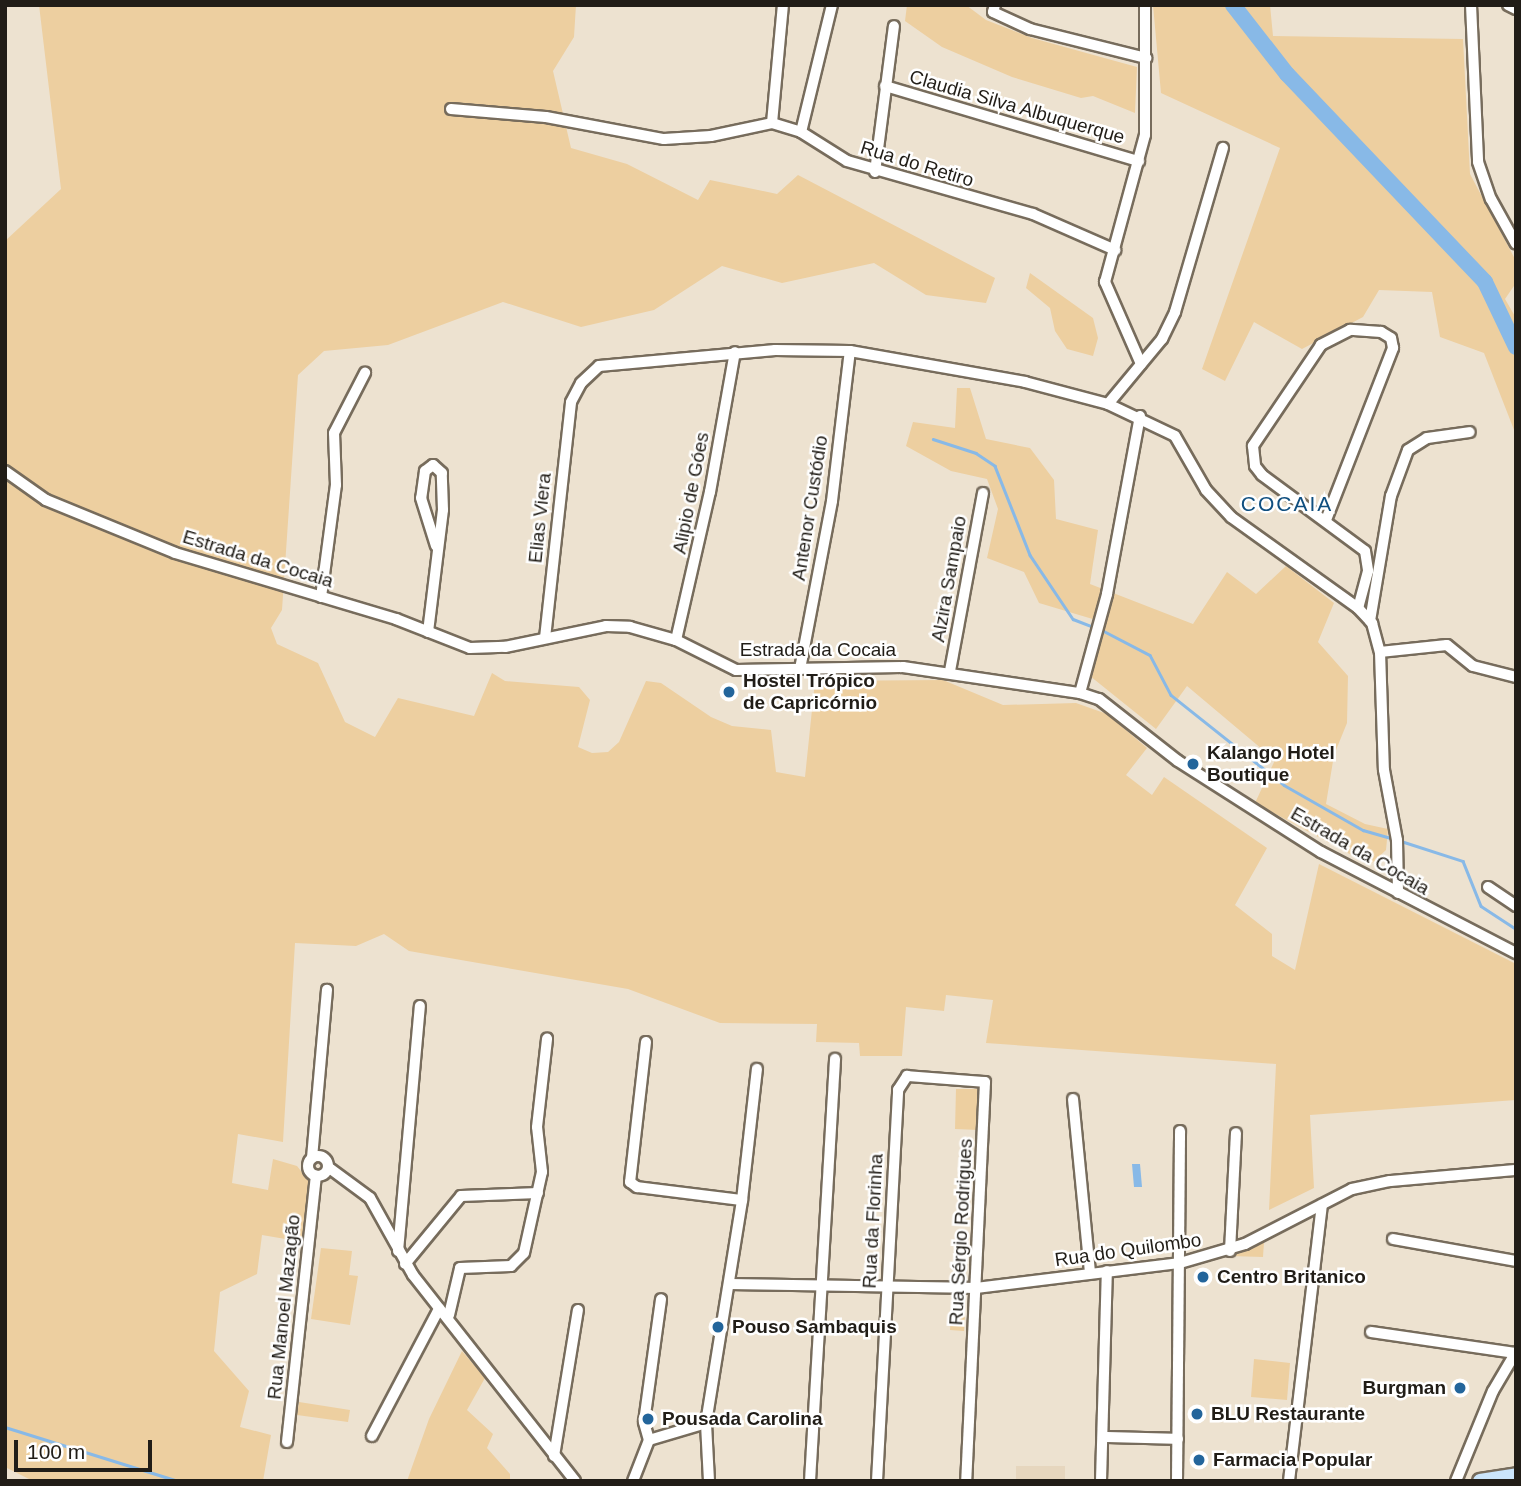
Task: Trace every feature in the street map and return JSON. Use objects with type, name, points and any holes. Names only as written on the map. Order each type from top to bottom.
[{"type":"main road","points":[[1479,1481],[1516,1475]]},
{"type":"street","points":[[772,123],[783,5]]},
{"type":"street","points":[[801,132],[832,5]]},
{"type":"street","points":[[981,5],[994,9],[1030,29],[1146,58]]},
{"type":"street","points":[[1141,364],[1130,333],[1105,290],[1147,121],[1145,5]]},
{"type":"street","points":[[1471,5],[1478,162],[1491,199],[1516,244]]},
{"type":"street","points":[[1508,5],[1516,9]]},
{"type":"street","points":[[875,172],[894,26]]},
{"type":"street","name":"Claudia Silva Albuquerque","points":[[885,86],[1139,161]]},
{"type":"street","name":"Rua do Retiro","points":[[452,109],[546,117],[664,139],[711,136],[772,123],[801,132],[846,161],[875,172],[1033,214],[1115,250]]},
{"type":"street","points":[[1108,404],[1162,340],[1175,312],[1223,148]]},
{"type":"street","points":[[1326,520],[1393,348],[1391,338],[1381,332],[1350,330],[1321,345],[1253,446],[1255,466],[1262,475],[1365,551],[1368,572],[1358,608]]},
{"type":"street","points":[[545,638],[571,402],[591,372],[609,363],[735,352],[850,351],[1025,382],[1108,404],[1140,416],[1175,436],[1206,489],[1231,517],[1358,608],[1370,621],[1380,652],[1384,770],[1396,840],[1398,893]]},
{"type":"street","name":"Antenor Custódio","points":[[800,669],[832,501],[850,351]]},
{"type":"street","name":"Alipio de Góes","points":[[676,640],[710,492],[735,352]]},
{"type":"street","points":[[321,597],[336,485],[334,433],[365,373]]},
{"type":"street","points":[[1080,693],[1121,522],[1140,416]]},
{"type":"street","points":[[1370,621],[1391,496],[1408,450],[1427,438],[1470,432]]},
{"type":"street","points":[[428,632],[444,482],[438,466],[433,465],[425,471],[421,498],[436,546]]},
{"type":"street","name":"Estrada da Cocaia","points":[[5,471],[46,500],[137,538],[485,649],[606,626],[676,640],[736,670],[903,667],[950,671],[1080,693],[1099,699],[1178,761],[1321,852],[1516,953]]},
{"type":"street","name":"Alzira Sampaio","points":[[950,671],[983,493]]},
{"type":"street","points":[[1380,652],[1447,645],[1473,666],[1516,677]]},
{"type":"street","points":[[1488,887],[1516,906]]},
{"type":"street","points":[[327,990],[312,1158],[323,1158],[328,1167],[370,1198],[405,1264],[439,1308],[449,1315],[575,1481]]},
{"type":"street","points":[[398,1251],[420,1006]]},
{"type":"street","points":[[449,1315],[460,1268],[511,1266],[521,1259],[542,1172],[537,1127],[547,1039]]},
{"type":"street","points":[[646,1042],[628,1176],[632,1185],[742,1200]]},
{"type":"street","points":[[810,1481],[835,1059]]},
{"type":"street","points":[[709,1481],[706,1423],[742,1200],[757,1069]]},
{"type":"street","name":"Rua Sérgio Rodrigues","points":[[898,1090],[907,1076],[985,1082],[966,1481]]},
{"type":"street","name":"Rua da Florinha","points":[[877,1481],[898,1090]]},
{"type":"street","points":[[1073,1099],[1090,1273]]},
{"type":"street","points":[[1177,1481],[1180,1131]]},
{"type":"street","points":[[1230,1251],[1236,1133]]},
{"type":"street","name":"Rua Manoel Mazagão","points":[[287,1442],[316,1176],[309,1170],[312,1158]]},
{"type":"street","points":[[316,1176],[328,1167]]},
{"type":"street","name":"Rua do Quilombo","points":[[729,1284],[976,1288],[1180,1263],[1230,1251],[1352,1189],[1390,1181],[1516,1171]]},
{"type":"street","points":[[405,1264],[461,1196],[538,1193]]},
{"type":"street","points":[[1289,1481],[1322,1205]]},
{"type":"street","points":[[1394,1240],[1515,1257]]},
{"type":"street","points":[[1101,1481],[1107,1271]]},
{"type":"street","points":[[633,1481],[649,1440],[644,1422],[661,1299]]},
{"type":"street","points":[[372,1436],[439,1308]]},
{"type":"street","points":[[554,1456],[578,1310]]},
{"type":"street","points":[[1371,1332],[1515,1352],[1493,1391],[1456,1481]]},
{"type":"street","points":[[649,1440],[706,1423]]},
{"type":"street","points":[[1103,1437],[1178,1439]]},
{"type":"shaded area","points":[[39,5],[576,5],[574,37],[553,71],[571,148],[627,164],[698,200],[710,180],[777,194],[798,175],[995,278],[986,303],[926,295],[874,263],[782,283],[722,266],[654,310],[581,327],[503,302],[388,345],[324,351],[298,375],[282,610],[271,628],[277,644],[318,663],[345,722],[375,737],[398,698],[474,716],[492,673],[505,681],[579,687],[590,700],[578,747],[592,753],[608,752],[619,742],[646,681],[661,683],[711,717],[732,726],[771,730],[776,772],[805,777],[815,681],[943,680],[1003,705],[1076,703],[1107,714],[1147,748],[1126,775],[1152,795],[1164,777],[1267,848],[1235,905],[1272,934],[1272,956],[1295,970],[1319,864],[1516,964],[1516,1100],[1310,1115],[1314,1188],[1269,1210],[1276,1064],[986,1043],[993,1000],[946,995],[944,1011],[906,1007],[902,1056],[860,1056],[859,1043],[816,1042],[817,1024],[720,1023],[628,989],[409,951],[384,934],[356,946],[295,943],[283,1142],[238,1134],[232,1183],[268,1190],[273,1159],[297,1166],[312,1185],[303,1242],[262,1235],[257,1274],[220,1292],[214,1351],[249,1391],[240,1427],[271,1435],[263,1481],[33,1481],[5,1467],[5,241],[61,189]]},
{"type":"shaded area","points":[[907,5],[966,5],[986,20],[1032,38],[1137,67],[1135,113],[1093,96],[1081,98],[1012,77],[942,47],[905,21]]},
{"type":"shaded area","points":[[1153,5],[1270,5],[1273,36],[1463,39],[1470,174],[1516,261],[1516,283],[1505,299],[1516,318],[1516,435],[1484,353],[1440,337],[1432,292],[1379,290],[1363,317],[1302,349],[1254,322],[1225,381],[1202,369],[1280,148],[1161,93]]},
{"type":"shaded area","points":[[1030,273],[1093,318],[1098,338],[1093,356],[1067,349],[1055,331],[1050,308],[1026,288]]},
{"type":"shaded area","points":[[957,388],[970,388],[986,439],[1030,448],[1054,480],[1056,519],[1098,530],[1090,584],[1193,624],[1227,572],[1256,594],[1286,566],[1334,603],[1318,642],[1348,676],[1347,723],[1334,755],[1326,804],[1365,824],[1388,829],[1386,850],[1370,865],[1255,803],[1275,760],[1187,686],[1156,729],[1090,676],[1106,623],[1039,603],[1024,572],[987,558],[998,509],[987,479],[951,471],[906,446],[913,422],[955,428]]},
{"type":"shaded area","points":[[956,1089],[979,1089],[979,1130],[955,1129]]},
{"type":"shaded area","points":[[1264,1242],[1263,1257],[1229,1256]]},
{"type":"shaded area","points":[[321,1248],[352,1251],[349,1275],[358,1276],[350,1325],[311,1319]]},
{"type":"shaded area","points":[[952,1299],[966,1300],[964,1331],[950,1330]]},
{"type":"shaded area","points":[[462,1351],[485,1378],[467,1410],[493,1434],[487,1448],[510,1474],[510,1481],[407,1481],[429,1419]]},
{"type":"shaded area","points":[[1254,1359],[1290,1363],[1287,1400],[1251,1397]]},
{"type":"shaded area","points":[[299,1402],[350,1410],[348,1422],[297,1415]]},
{"type":"shaded area","points":[[1016,1466],[1065,1466],[1065,1481],[1016,1481]]},
{"type":"water","points":[[1132,1164],[1140,1164],[1142,1187],[1134,1187]]},
{"type":"waterway","points":[[1233,5],[1287,74],[1485,282],[1516,347]]},
{"type":"waterway","points":[[933,439],[976,453],[995,466],[1030,555],[1073,619],[1094,627]]},
{"type":"waterway","points":[[1100,629],[1150,655],[1171,695],[1284,785],[1363,830],[1395,839]]},
{"type":"waterway","points":[[1401,841],[1463,861],[1481,906],[1516,929]]},
{"type":"waterway","points":[[5,1427],[178,1481]]},
{"type":"place","name":"Hostel Trópico de Capricórnio","points":[[729,692]]},
{"type":"place","name":"Kalango Hotel Boutique","points":[[1193,764]]},
{"type":"place","name":"Centro Britanico","points":[[1203,1277]]},
{"type":"place","name":"Pouso Sambaquis","points":[[718,1327]]},
{"type":"place","name":"Burgman","points":[[1460,1388]]},
{"type":"place","name":"BLU Restaurante","points":[[1197,1414]]},
{"type":"place","name":"Pousada Carolina","points":[[648,1419]]},
{"type":"place","name":"Farmacia Popular","points":[[1199,1460]]},
{"type":"district","name":"COCAIA","points":[[1287,504]]}]
